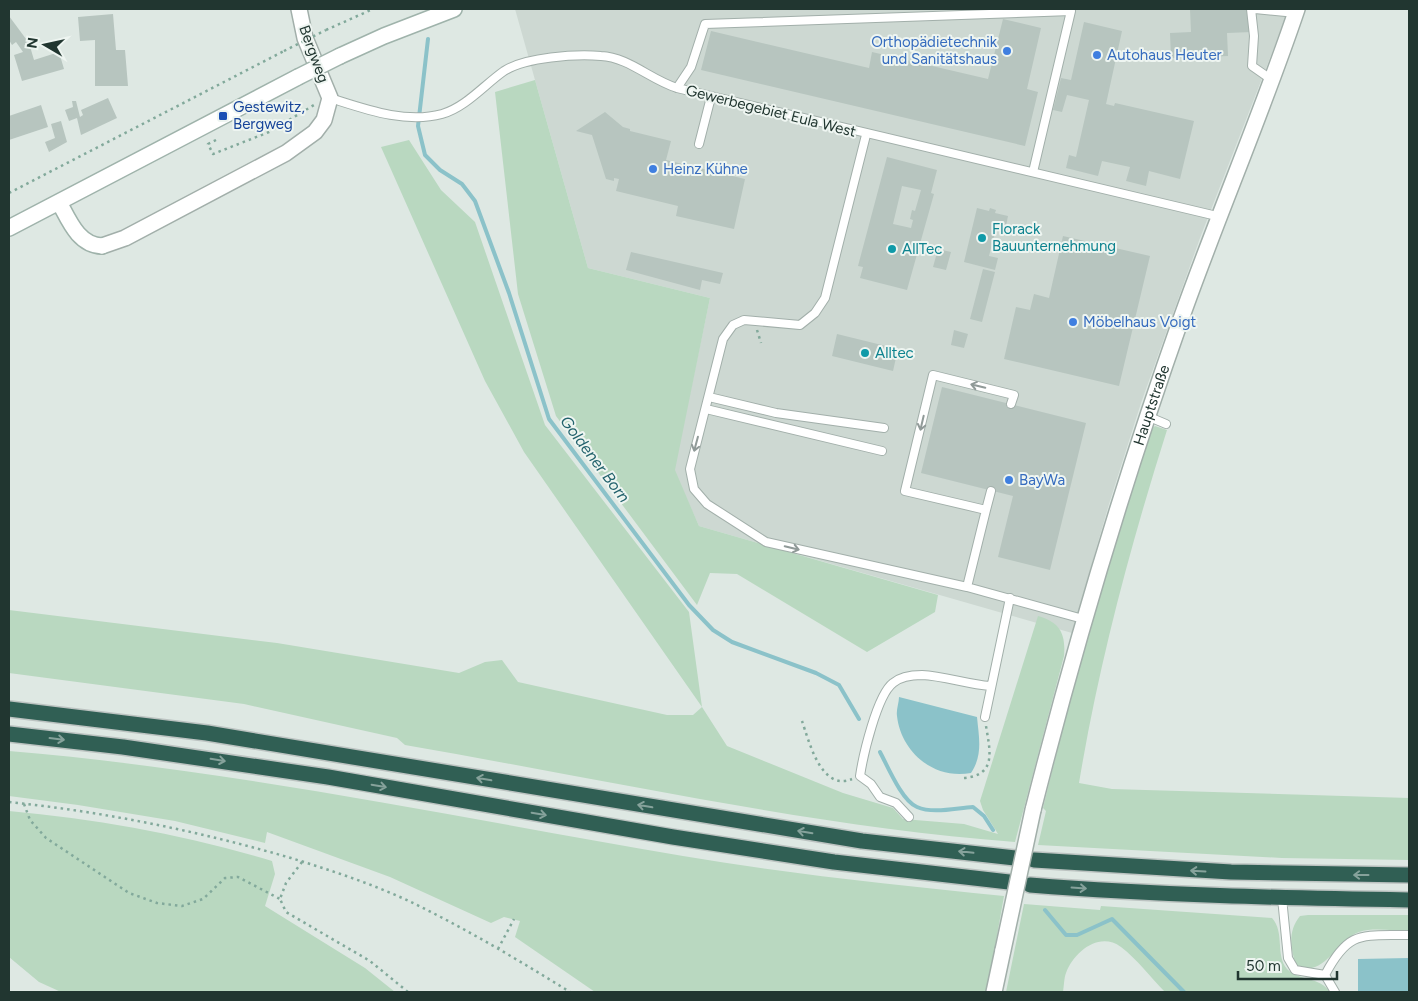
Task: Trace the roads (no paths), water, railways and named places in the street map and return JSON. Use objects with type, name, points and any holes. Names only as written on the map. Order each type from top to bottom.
[{"type":"highway","points":[[9,709],[207,733],[862,841],[1015,858]]},
{"type":"highway","points":[[9,734],[123,747],[309,774],[824,861],[1009,882]]},
{"type":"highway","points":[[1034,860],[1222,872],[1409,876]]},
{"type":"highway","points":[[1030,885],[1128,892],[1282,898],[1409,900]]},
{"type":"street","name":"Bergweg","points":[[299,9],[305,41],[325,100]]},
{"type":"street","points":[[9,228],[340,56],[384,36],[454,9]]},
{"type":"street","name":"Hauptstraße","points":[[994,992],[1033,810],[1083,619],[1147,416],[1182,316],[1221,217],[1297,11]]},
{"type":"street","points":[[59,202],[82,238],[93,245],[102,246],[125,238],[303,143],[324,120],[325,100]]},
{"type":"lane","points":[[1251,9],[1254,36],[1252,66],[1272,80]]},
{"type":"lane","points":[[1255,9],[1297,11]]},
{"type":"lane","name":"Gewerbegebiet Eula West","points":[[677,88],[691,67],[705,24],[1071,11],[1033,172]]},
{"type":"lane","name":"Gewerbegebiet Eula West","points":[[325,100],[377,112],[424,117],[443,113],[458,106],[505,70],[513,67],[566,56],[602,56],[616,58],[658,82],[711,97],[1221,217]]},
{"type":"lane","points":[[700,144],[711,97]]},
{"type":"lane","name":"Gewerbegebiet Eula West","points":[[866,135],[825,298],[816,313],[800,325],[744,320],[733,325],[723,339],[690,469],[694,489],[707,504],[766,542],[967,587]]},
{"type":"lane","points":[[986,510],[905,491],[933,375],[1014,395],[1011,404]]},
{"type":"lane","points":[[708,397],[776,413],[884,428]]},
{"type":"lane","points":[[706,409],[882,451]]},
{"type":"lane","points":[[1147,416],[1166,424]]},
{"type":"lane","points":[[991,491],[967,587],[1083,619]]},
{"type":"lane","points":[[985,717],[1010,598]]},
{"type":"lane","points":[[909,817],[896,803],[880,798],[871,784],[860,776],[863,753],[879,706],[891,684],[904,678],[922,675],[990,686]]},
{"type":"lane","points":[[1282,898],[1288,958],[1295,970],[1325,975]]},
{"type":"lane","points":[[1325,975],[1344,945],[1357,938],[1409,935]]},
{"type":"lane","points":[[1325,975],[1335,992]]},
{"type":"water","points":[[899,697],[977,717],[979,753],[971,773],[957,774],[932,768],[912,752],[900,729],[897,714]]},
{"type":"water","points":[[1409,958],[1409,992],[1358,992],[1358,959]]},
{"type":"waterway","name":"Goldener Born","points":[[428,39],[418,126],[425,155],[440,170],[462,184],[475,201],[509,293],[549,419],[689,605],[713,630],[732,642],[816,673],[839,685],[859,719]]},
{"type":"waterway","name":"Goldener Born","points":[[880,752],[896,783],[911,804],[930,810],[973,807],[984,816],[993,830]]},
{"type":"waterway","name":"Goldener Born","points":[[1045,910],[1066,935],[1077,935],[1112,919],[1184,992]]},
{"type":"place","name":"Orthopädietechnik und Sanitätshaus","points":[[1007,51]]},
{"type":"place","name":"Autohaus Heuter","points":[[1097,55]]},
{"type":"place","name":"Gestewitz, Bergweg","points":[[223,116]]},
{"type":"place","name":"Heinz Kühne","points":[[653,169]]},
{"type":"place","name":"Florack Bauunternehmung","points":[[982,238]]},
{"type":"place","name":"AllTec","points":[[892,249]]},
{"type":"place","name":"Möbelhaus Voigt","points":[[1073,322]]},
{"type":"place","name":"Alltec","points":[[865,353]]},
{"type":"place","name":"BayWa","points":[[1009,480]]}]
